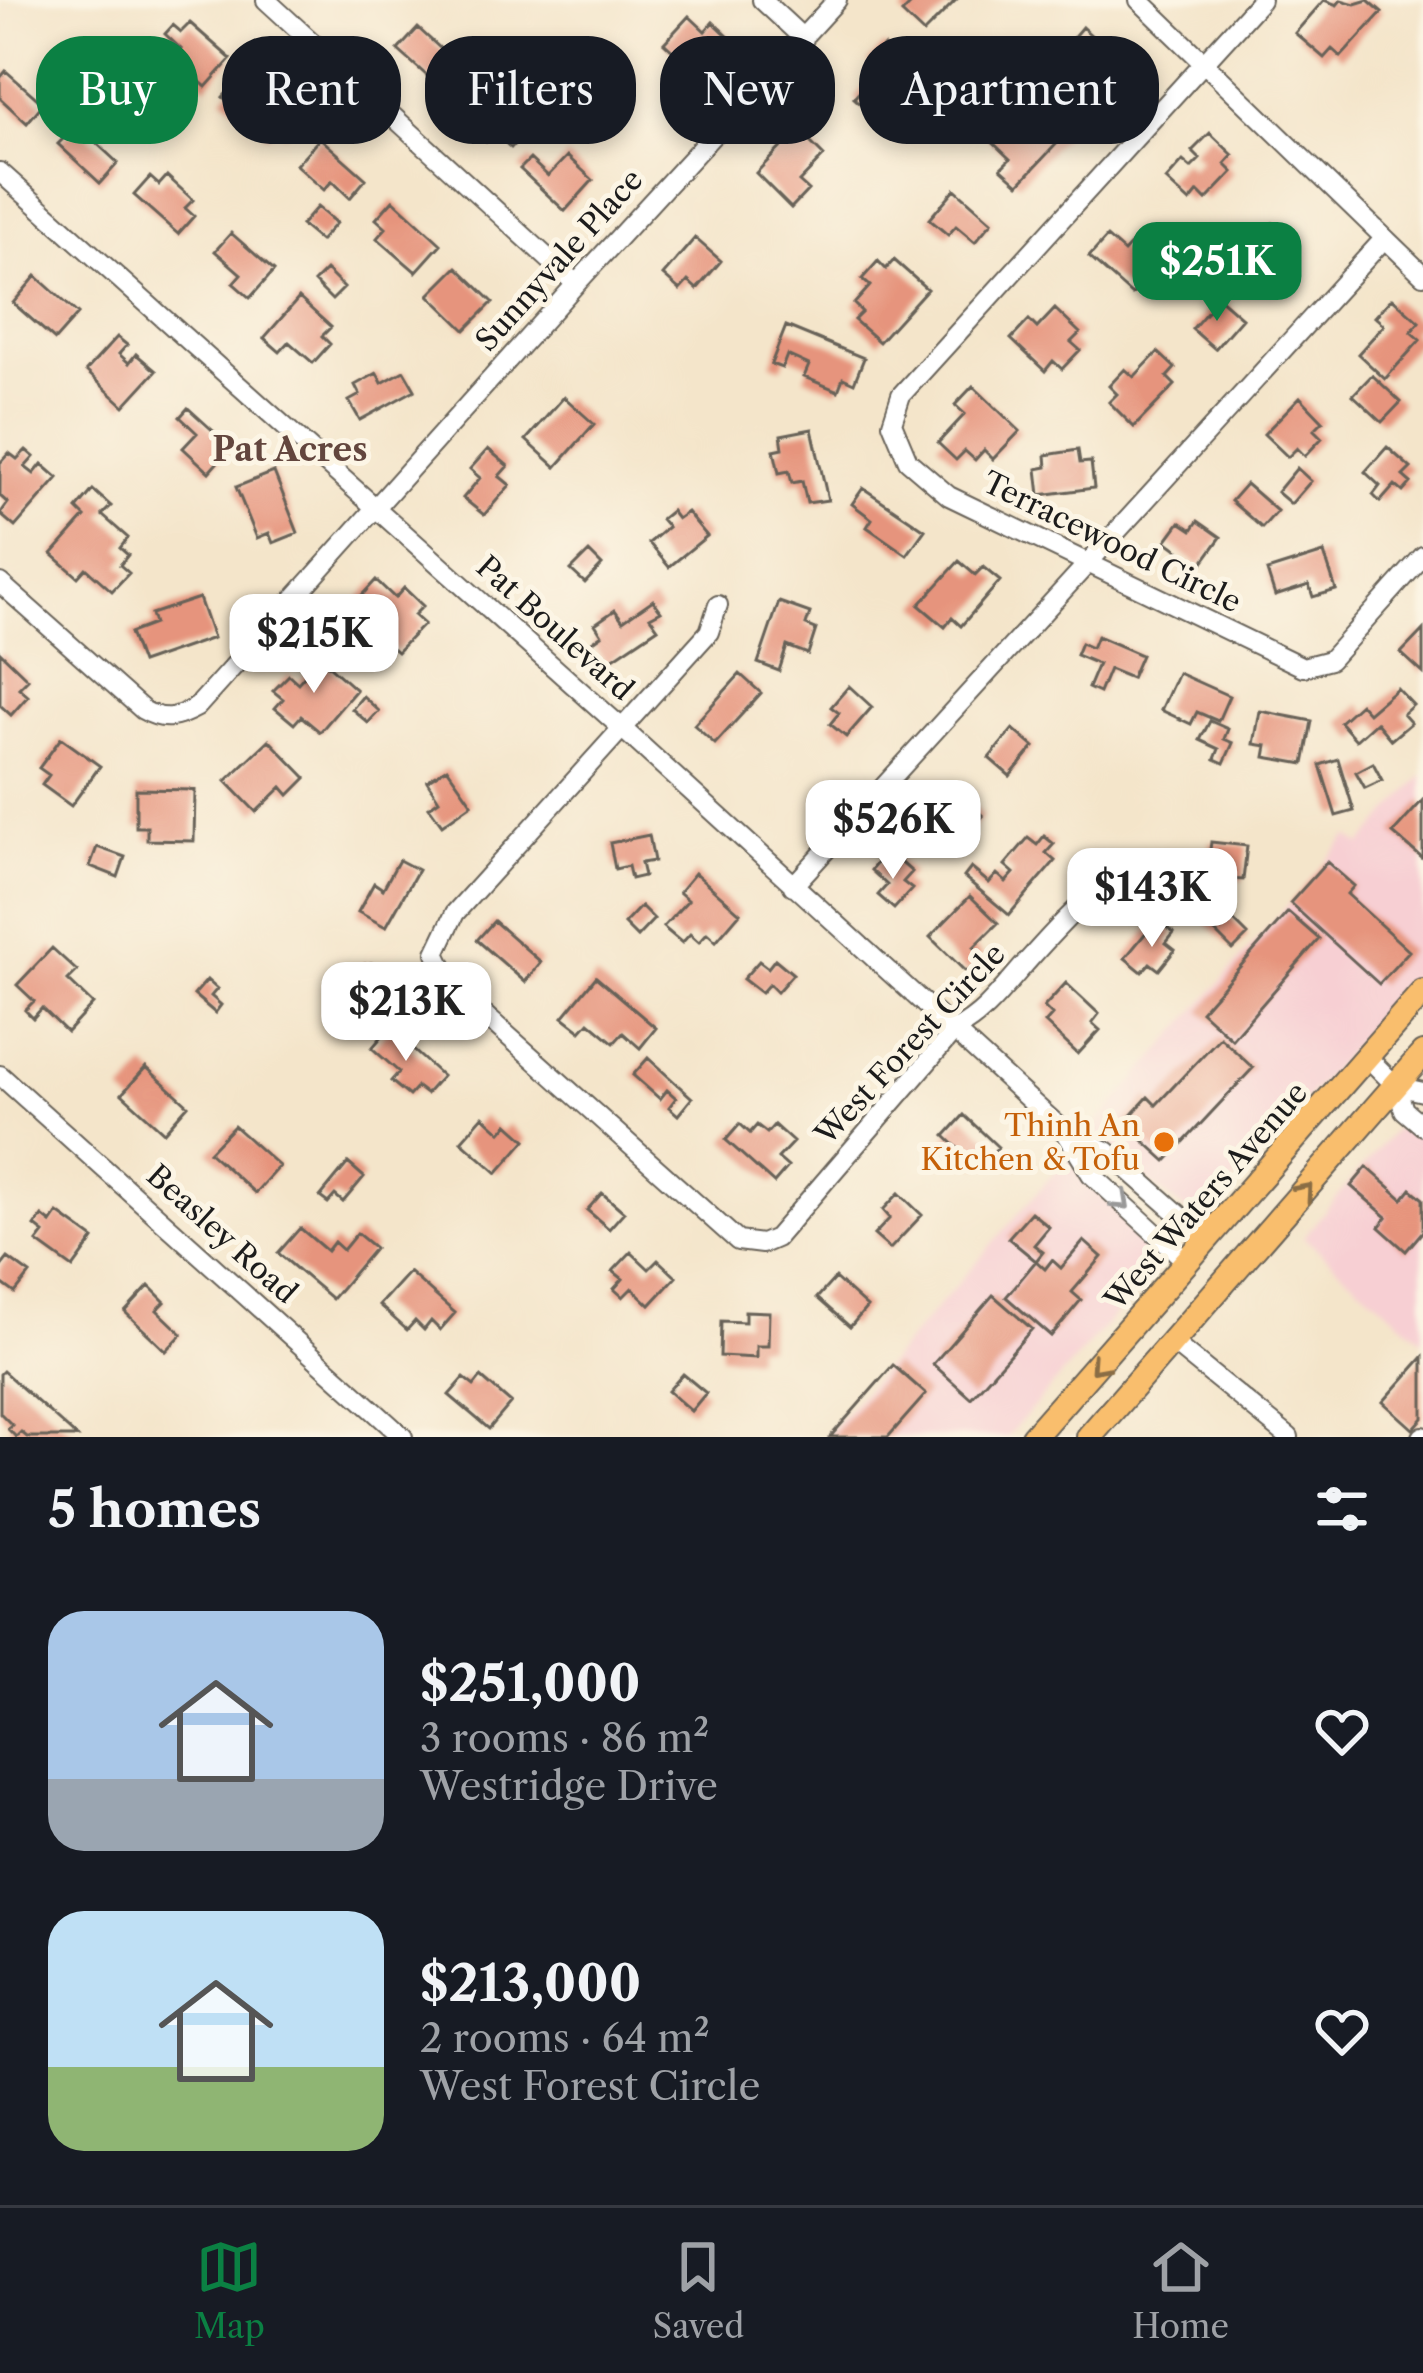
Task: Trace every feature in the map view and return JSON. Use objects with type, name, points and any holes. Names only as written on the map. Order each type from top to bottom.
[{"type":"main road","name":"West Waters Avenue","points":[[1033,1437],[1423,992]]},
{"type":"main road","points":[[1089,1437],[1423,1054]]},
{"type":"main road","points":[[1208,1240],[1228,1280]]},
{"type":"main road","points":[[1189,1263],[1228,1280]]},
{"type":"street","points":[[266,0],[576,284]]},
{"type":"street","points":[[762,0],[801,36]]},
{"type":"street","name":"Sunnyvale Place","points":[[807,36],[837,0]]},
{"type":"street","points":[[1138,0],[1423,275]]},
{"type":"street","name":"Terracewood Circle","points":[[1261,0],[901,395],[892,423],[908,461],[949,496],[1303,668],[1330,660],[1423,556]]},
{"type":"street","name":"Sunnyvale Place","points":[[1,585],[143,710],[157,718],[176,718],[197,707],[706,144]]},
{"type":"street","name":"Pat Boulevard","points":[[0,172],[1066,1133],[1107,1151],[1208,1240]]},
{"type":"street","points":[[793,886],[1383,240]]},
{"type":"street","name":"West Forest Circle","points":[[718,605],[710,632],[455,913],[436,953],[452,986],[732,1236],[745,1244],[776,1238],[955,1030],[978,1018],[1100,886],[1131,869]]},
{"type":"street","points":[[1367,1057],[1396,1086],[1404,1110],[1423,1126]]},
{"type":"street","name":"Beasley Road","points":[[0,1075],[403,1437]]},
{"type":"street","points":[[1396,1086],[1423,1092]]},
{"type":"street","name":"Pat Boulevard","points":[[1066,1133],[1091,1174],[1189,1263]]},
{"type":"street","points":[[1173,1343],[1289,1437]]},
{"type":"shaded area","points":[[1423,775],[1423,966],[1199,1221],[1088,1134],[1348,836],[1361,845]]},
{"type":"shaded area","points":[[1400,1123],[1423,1137],[1423,1340],[1303,1237]]},
{"type":"shaded area","points":[[1068,1157],[1086,1180],[1168,1255],[1007,1437],[824,1437]]},
{"type":"building","points":[[915,0],[956,0],[923,33],[902,13]]},
{"type":"building","points":[[1324,0],[1337,5],[1341,0],[1355,4],[1368,0],[1382,12],[1341,57],[1332,49],[1324,58],[1295,33]]},
{"type":"building","points":[[689,16],[705,31],[713,22],[728,36],[670,36]]},
{"type":"building","points":[[190,23],[222,51],[222,69],[206,87],[198,80],[198,36],[165,34],[173,25],[181,32]]},
{"type":"building","points":[[418,28],[427,36],[425,74],[401,53]]},
{"type":"building","points":[[6,71],[36,98],[36,112],[27,123],[0,98],[0,78]]},
{"type":"building","points":[[1210,133],[1233,155],[1225,164],[1233,172],[1206,200],[1198,192],[1190,202],[1166,180],[1183,161],[1191,168],[1200,159],[1192,151]]},
{"type":"building","points":[[58,144],[98,144],[118,163],[100,183]]},
{"type":"building","points":[[315,144],[327,144],[366,179],[350,198],[332,181],[324,190],[296,165]]},
{"type":"building","points":[[784,144],[812,144],[824,156],[799,182],[808,190],[791,208],[756,173]]},
{"type":"building","points":[[994,144],[1056,144],[1019,184],[1001,168],[1010,159]]},
{"type":"building","points":[[567,156],[593,180],[565,211],[520,169],[530,159],[548,176]]},
{"type":"building","points":[[167,176],[193,200],[185,208],[194,216],[178,234],[134,195],[150,177],[159,185]]},
{"type":"building","points":[[955,189],[992,222],[975,242],[956,226],[948,235],[929,219]]},
{"type":"building","points":[[393,200],[441,244],[416,272],[377,238],[386,228],[376,219]]},
{"type":"building","points":[[317,207],[336,223],[320,241],[301,225]]},
{"type":"building","points":[[1273,223],[1297,243],[1272,273],[1249,252]]},
{"type":"building","points":[[231,233],[274,271],[250,298],[233,283],[241,274],[215,251]]},
{"type":"building","points":[[1107,237],[1124,252],[1133,242],[1150,257],[1142,267],[1150,275],[1132,295],[1089,257]]},
{"type":"building","points":[[695,238],[721,261],[697,289],[688,281],[680,290],[663,275]]},
{"type":"building","points":[[894,260],[927,289],[879,342],[854,320],[862,312],[854,304],[870,286],[862,279],[878,261],[886,269]]},
{"type":"building","points":[[457,267],[493,302],[465,330],[429,295]]},
{"type":"building","points":[[326,270],[344,288],[332,300],[314,282]]},
{"type":"building","points":[[36,276],[78,314],[55,340],[13,303]]},
{"type":"building","points":[[299,298],[331,327],[322,336],[330,344],[313,363],[289,342],[280,352],[264,338]]},
{"type":"building","points":[[1219,298],[1242,318],[1215,349],[1192,329]]},
{"type":"building","points":[[1392,298],[1419,322],[1411,332],[1420,340],[1385,379],[1358,354],[1384,325],[1375,317]]},
{"type":"building","points":[[1055,309],[1080,333],[1071,342],[1080,350],[1062,369],[1053,361],[1045,371],[1011,339],[1029,320],[1037,328]]},
{"type":"building","points":[[786,326],[864,358],[854,383],[843,378],[838,391],[804,377],[809,365],[787,355],[782,368],[771,364]]},
{"type":"building","points":[[117,337],[127,345],[119,354],[129,363],[136,354],[156,371],[124,406],[86,371]]},
{"type":"building","points":[[1158,352],[1175,368],[1167,377],[1175,385],[1134,427],[1109,402],[1117,394],[1109,386],[1125,369],[1134,377]]},
{"type":"building","points":[[404,371],[415,390],[360,420],[349,401],[360,395],[355,385],[377,373],[382,383]]},
{"type":"building","points":[[1372,375],[1401,402],[1382,422],[1353,395]]},
{"type":"building","points":[[973,386],[1020,431],[993,459],[984,450],[975,460],[965,451],[956,460],[938,443],[965,414],[955,405]]},
{"type":"building","points":[[564,397],[594,424],[556,467],[526,440]]},
{"type":"building","points":[[1300,397],[1323,421],[1314,430],[1322,438],[1305,456],[1297,448],[1288,457],[1264,434]]},
{"type":"building","points":[[188,408],[231,447],[209,472],[183,448],[197,433],[180,417]]},
{"type":"building","points":[[812,429],[828,500],[807,503],[802,481],[792,483],[789,471],[779,473],[774,450],[783,448],[781,435]]},
{"type":"building","points":[[1387,447],[1411,468],[1403,476],[1411,483],[1403,492],[1395,485],[1380,502],[1373,495],[1380,486],[1365,472]]},
{"type":"building","points":[[488,449],[508,466],[499,476],[510,485],[484,515],[463,498],[480,478],[470,469]]},
{"type":"building","points":[[26,450],[34,457],[25,467],[34,474],[42,464],[58,478],[15,527],[0,514],[8,503],[0,496],[0,463],[9,453],[17,459]]},
{"type":"building","points":[[1078,450],[1080,463],[1091,462],[1094,488],[1040,495],[1037,469],[1047,467],[1046,455]]},
{"type":"building","points":[[1297,468],[1311,481],[1291,504],[1277,492]]},
{"type":"building","points":[[274,472],[298,533],[273,543],[269,533],[257,538],[236,487]]},
{"type":"building","points":[[1246,484],[1277,511],[1262,528],[1231,501]]},
{"type":"building","points":[[863,488],[925,530],[907,555],[867,527],[872,519],[852,504]]},
{"type":"building","points":[[93,490],[111,506],[102,515],[128,538],[120,548],[128,555],[120,565],[129,573],[112,591],[86,568],[78,577],[52,554],[85,517],[77,509]]},
{"type":"building","points":[[671,511],[677,519],[687,512],[707,536],[669,567],[649,543],[668,527],[661,519]]},
{"type":"building","points":[[1198,521],[1221,537],[1200,566],[1166,541],[1180,522],[1192,530]]},
{"type":"building","points":[[589,552],[602,565],[585,583],[571,570]]},
{"type":"building","points":[[1324,553],[1336,590],[1313,597],[1309,585],[1275,596],[1267,571]]},
{"type":"building","points":[[959,561],[975,575],[983,567],[1000,581],[961,626],[952,618],[945,627],[919,605]]},
{"type":"building","points":[[376,580],[395,598],[404,588],[423,606],[414,615],[424,624],[397,652],[388,644],[379,653],[351,626],[359,617],[350,608]]},
{"type":"building","points":[[199,598],[213,638],[141,663],[130,633],[154,624],[151,614]]},
{"type":"building","points":[[653,600],[661,611],[650,617],[658,628],[606,663],[592,642],[602,635],[595,624],[615,610],[623,621]]},
{"type":"building","points":[[779,602],[810,613],[806,625],[816,629],[808,654],[787,646],[779,671],[758,663]]},
{"type":"building","points":[[1423,630],[1423,673],[1401,653]]},
{"type":"building","points":[[1097,636],[1141,655],[1131,678],[1109,669],[1099,693],[1088,688],[1098,664],[1076,655],[1081,643],[1092,648]]},
{"type":"building","points":[[0,652],[28,679],[19,688],[28,696],[11,715],[0,705]]},
{"type":"building","points":[[320,658],[356,690],[320,732],[301,716],[294,724],[275,708],[283,699],[273,691],[289,675],[298,683]]},
{"type":"building","points":[[1178,673],[1229,696],[1218,721],[1197,712],[1191,724],[1161,710]]},
{"type":"building","points":[[740,674],[761,693],[715,744],[694,725]]},
{"type":"building","points":[[849,686],[872,707],[846,737],[830,724],[839,713],[831,707]]},
{"type":"building","points":[[1397,688],[1413,705],[1403,714],[1411,723],[1391,740],[1376,722],[1356,740],[1340,722],[1360,704],[1368,713]]},
{"type":"building","points":[[363,696],[379,711],[368,723],[352,709]]},
{"type":"building","points":[[1260,711],[1312,721],[1304,764],[1265,757],[1267,746],[1254,744]]},
{"type":"building","points":[[1210,721],[1228,729],[1224,739],[1233,743],[1224,763],[1215,759],[1219,749],[1200,740]]},
{"type":"building","points":[[1013,729],[1034,747],[1010,776],[989,758]]},
{"type":"building","points":[[61,738],[100,766],[71,806],[42,785],[49,775],[39,768]]},
{"type":"building","points":[[269,740],[306,778],[289,795],[282,787],[256,812],[226,781]]},
{"type":"building","points":[[1338,759],[1354,811],[1336,816],[1320,765]]},
{"type":"building","points":[[1373,763],[1382,780],[1365,788],[1356,772]]},
{"type":"building","points":[[447,768],[472,804],[442,825],[429,807],[439,800],[427,781]]},
{"type":"building","points":[[136,789],[195,790],[194,841],[147,840],[147,827],[136,827]]},
{"type":"building","points":[[959,793],[983,816],[955,846],[930,823]]},
{"type":"building","points":[[1423,800],[1423,859],[1393,833]]},
{"type":"building","points":[[649,835],[654,861],[641,863],[644,876],[631,879],[628,866],[615,869],[610,843]]},
{"type":"building","points":[[1044,836],[1054,844],[1046,853],[1055,861],[1009,915],[964,877],[971,868],[989,883],[997,874],[1006,882],[1014,873],[1005,865],[1028,838],[1037,845]]},
{"type":"building","points":[[1211,842],[1247,846],[1243,880],[1231,879],[1229,891],[1194,886],[1196,863],[1208,865]]},
{"type":"building","points":[[97,847],[125,857],[118,877],[90,866]]},
{"type":"building","points":[[896,858],[912,872],[903,882],[912,889],[894,909],[878,895],[887,885],[871,870],[879,860],[887,868]]},
{"type":"building","points":[[399,860],[418,870],[386,927],[358,912],[374,883],[383,889]]},
{"type":"building","points":[[1327,862],[1354,886],[1347,894],[1409,951],[1379,984],[1290,903]]},
{"type":"building","points":[[695,873],[740,913],[716,941],[707,933],[699,942],[690,934],[682,943],[663,927],[688,900],[679,892]]},
{"type":"building","points":[[970,896],[998,923],[974,947],[983,956],[967,973],[930,937]]},
{"type":"building","points":[[1214,901],[1248,935],[1233,950],[1199,916]]},
{"type":"building","points":[[641,906],[654,919],[637,937],[624,924]]},
{"type":"building","points":[[1288,912],[1319,939],[1232,1039],[1201,1011]]},
{"type":"building","points":[[494,921],[541,962],[525,982],[477,940]]},
{"type":"building","points":[[1165,926],[1174,933],[1166,943],[1175,950],[1159,970],[1150,963],[1142,972],[1125,958],[1149,929],[1157,936]]},
{"type":"building","points":[[52,948],[77,971],[68,980],[93,1004],[67,1032],[42,1008],[33,1018],[25,1010],[34,1001],[17,985]]},
{"type":"building","points":[[775,959],[793,974],[777,992],[769,984],[761,993],[743,979],[759,961],[768,968]]},
{"type":"building","points":[[371,963],[378,1005],[345,1011],[338,969]]},
{"type":"building","points":[[596,977],[656,1028],[640,1048],[623,1033],[614,1043],[589,1022],[581,1031],[563,1017]]},
{"type":"building","points":[[207,980],[217,989],[211,996],[221,1005],[215,1013],[194,995]]},
{"type":"building","points":[[1066,983],[1099,1014],[1092,1023],[1100,1030],[1078,1054],[1045,1023],[1052,1015],[1044,1007]]},
{"type":"building","points":[[389,1028],[442,1076],[426,1094],[417,1087],[409,1096],[391,1081],[399,1072],[372,1048]]},
{"type":"building","points":[[1220,1037],[1253,1068],[1166,1161],[1124,1123],[1148,1097],[1156,1105]]},
{"type":"building","points":[[648,1058],[692,1098],[678,1115],[669,1107],[676,1098],[667,1090],[660,1099],[633,1075]]},
{"type":"building","points":[[146,1067],[188,1105],[164,1132],[122,1094]]},
{"type":"building","points":[[964,1115],[998,1147],[979,1168],[945,1136]]},
{"type":"building","points":[[483,1116],[501,1132],[508,1124],[526,1140],[497,1173],[461,1141]]},
{"type":"building","points":[[740,1124],[750,1133],[757,1125],[767,1133],[774,1125],[793,1142],[778,1158],[788,1167],[774,1183],[726,1140]]},
{"type":"building","points":[[234,1126],[279,1166],[255,1193],[209,1152]]},
{"type":"building","points":[[348,1163],[364,1177],[343,1202],[335,1195],[328,1203],[320,1197]]},
{"type":"building","points":[[1367,1167],[1403,1199],[1411,1189],[1423,1199],[1423,1231],[1406,1251],[1379,1227],[1387,1217],[1351,1186]]},
{"type":"building","points":[[602,1193],[624,1212],[609,1229],[587,1210]]},
{"type":"building","points":[[899,1193],[922,1215],[890,1249],[874,1235],[890,1218],[883,1210]]},
{"type":"building","points":[[1031,1212],[1049,1227],[1034,1245],[1043,1252],[1036,1261],[1008,1238]]},
{"type":"building","points":[[58,1213],[94,1239],[73,1268],[37,1242],[44,1233],[35,1226],[42,1216],[51,1223]]},
{"type":"building","points":[[300,1228],[327,1251],[334,1242],[343,1250],[357,1233],[375,1248],[332,1299],[278,1253]]},
{"type":"building","points":[[1084,1241],[1102,1257],[1072,1292],[1081,1300],[1051,1336],[1006,1297],[1036,1261],[1045,1269],[1052,1260],[1061,1268]]},
{"type":"building","points":[[631,1252],[649,1269],[658,1260],[676,1277],[650,1305],[632,1288],[623,1297],[614,1289],[623,1279],[613,1271]]},
{"type":"building","points":[[8,1258],[30,1274],[15,1293],[0,1282],[0,1268]]},
{"type":"building","points":[[409,1272],[455,1313],[440,1330],[431,1321],[424,1330],[415,1321],[407,1330],[379,1305]]},
{"type":"building","points":[[835,1278],[867,1307],[850,1327],[817,1298]]},
{"type":"building","points":[[149,1286],[165,1302],[157,1310],[182,1334],[166,1351],[125,1312]]},
{"type":"building","points":[[993,1295],[1032,1329],[971,1398],[933,1364]]},
{"type":"building","points":[[745,1311],[769,1312],[768,1346],[756,1346],[756,1358],[720,1356],[721,1321],[745,1322]]},
{"type":"building","points":[[1423,1357],[1423,1418],[1413,1429],[1383,1402]]},
{"type":"building","points":[[893,1365],[926,1394],[888,1437],[830,1437]]},
{"type":"building","points":[[3,1371],[77,1437],[27,1437],[21,1432],[16,1437],[0,1413]]},
{"type":"building","points":[[683,1374],[706,1393],[691,1411],[668,1391]]},
{"type":"building","points":[[481,1377],[511,1403],[489,1429],[449,1395],[464,1378],[474,1386]]},
{"type":"place","name":"Thinh An Kitchen & Tofu","points":[[1164,1142]]},
{"type":"district","name":"Pat Acres","points":[[290,449]]}]
